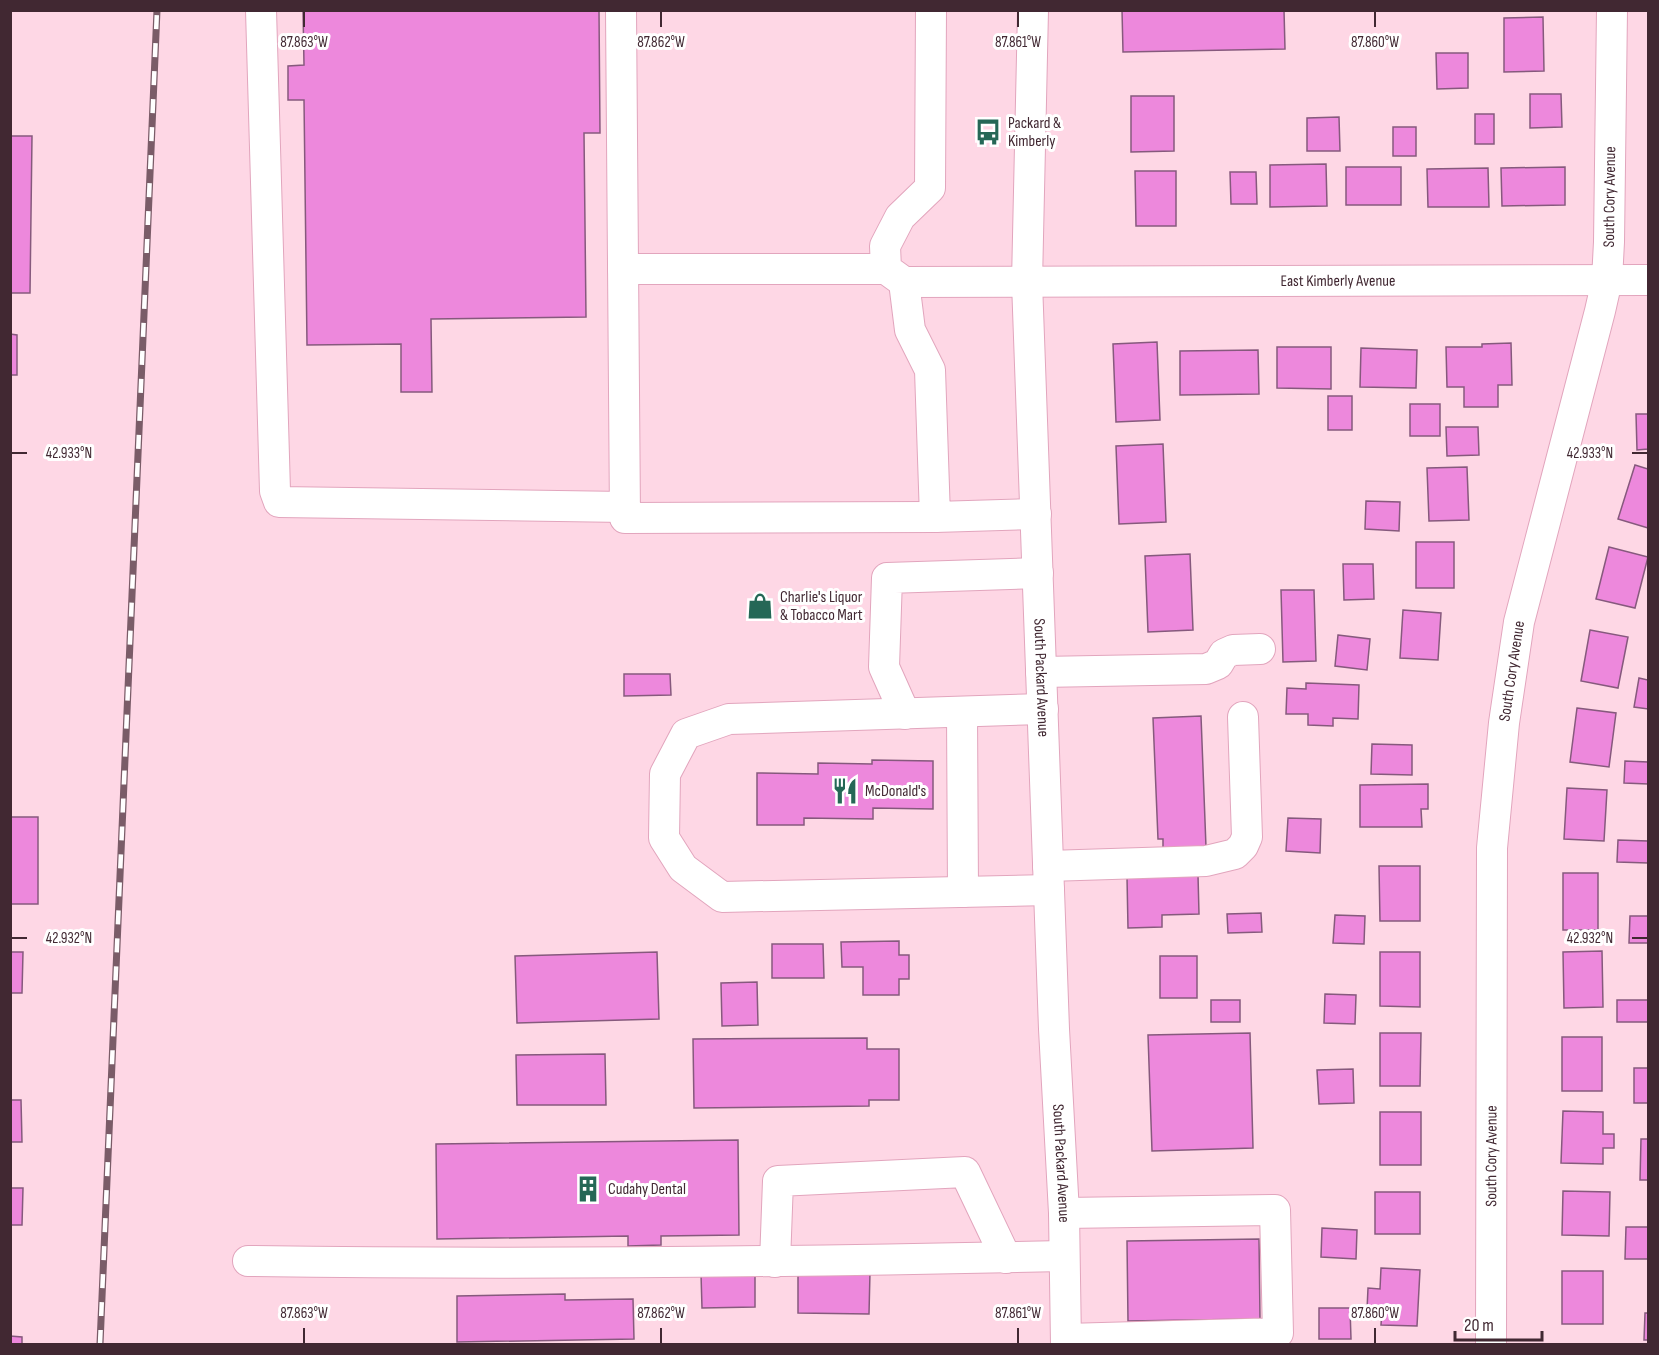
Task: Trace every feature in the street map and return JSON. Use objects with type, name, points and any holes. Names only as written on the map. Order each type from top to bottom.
[{"type":"street","points":[[261,10],[275,491],[279,502],[625,507]]},
{"type":"street","points":[[621,10],[625,518],[935,517],[1036,514]]},
{"type":"street","points":[[931,10],[930,188],[900,217],[885,246],[910,330],[930,370],[935,517]]},
{"type":"street","name":"South Packard Avenue","points":[[1032,10],[1027,282],[1064,1213],[1066,1342]]},
{"type":"street","name":"South Cory Avenue","points":[[1491,1344],[1492,848],[1504,723],[1519,622],[1600,311],[1606,280],[1609,242],[1612,10]]},
{"type":"street","name":"East Kimberly Avenue","points":[[623,270],[895,276],[1027,282],[1648,280]]},
{"type":"street","points":[[905,714],[884,667],[887,578],[1038,573]]},
{"type":"street","points":[[1041,672],[1206,669],[1218,664],[1224,654],[1233,650],[1260,649]]},
{"type":"street","points":[[1043,710],[729,719],[686,734],[665,774],[664,838],[683,868],[722,897],[963,892],[1049,878],[1206,861],[1235,854],[1243,846],[1247,837],[1243,717]]},
{"type":"street","points":[[962,712],[963,892]]},
{"type":"street","points":[[775,1262],[778,1180],[965,1172],[1006,1258]]},
{"type":"street","points":[[1064,1213],[1275,1210],[1278,1333],[1066,1342]]},
{"type":"street","points":[[248,1261],[438,1264],[775,1262],[1063,1256]]},
{"type":"building","points":[[303,10],[599,10],[600,133],[584,133],[586,317],[431,319],[432,392],[401,392],[401,344],[307,345],[304,100],[288,100],[288,66],[304,65]]},
{"type":"building","points":[[1122,10],[1284,10],[1285,49],[1123,52]]},
{"type":"building","points":[[1543,17],[1544,71],[1504,72],[1504,18]]},
{"type":"building","points":[[1436,53],[1468,53],[1468,88],[1437,89]]},
{"type":"building","points":[[1530,94],[1561,94],[1562,127],[1530,128]]},
{"type":"building","points":[[1131,96],[1174,96],[1174,151],[1131,152]]},
{"type":"building","points":[[1475,114],[1494,114],[1494,144],[1475,144]]},
{"type":"building","points":[[1339,117],[1340,151],[1307,151],[1307,118]]},
{"type":"building","points":[[1393,127],[1416,127],[1416,156],[1393,156]]},
{"type":"building","points":[[10,136],[32,136],[30,293],[10,293]]},
{"type":"building","points":[[1326,164],[1327,206],[1270,207],[1270,165]]},
{"type":"building","points":[[1346,167],[1401,167],[1401,205],[1346,205]]},
{"type":"building","points":[[1565,167],[1565,205],[1502,206],[1501,168]]},
{"type":"building","points":[[1488,168],[1489,207],[1428,207],[1427,169]]},
{"type":"building","points":[[1135,171],[1176,171],[1176,226],[1136,226]]},
{"type":"building","points":[[1230,172],[1256,172],[1257,204],[1231,204]]},
{"type":"building","points":[[10,334],[17,335],[17,375],[10,375]]},
{"type":"building","points":[[1157,342],[1160,420],[1116,422],[1113,344]]},
{"type":"building","points":[[1511,343],[1512,385],[1498,385],[1498,407],[1464,407],[1464,387],[1447,387],[1446,347],[1482,347],[1482,344]]},
{"type":"building","points":[[1277,347],[1331,347],[1331,389],[1277,388]]},
{"type":"building","points":[[1361,348],[1417,350],[1416,388],[1360,387]]},
{"type":"building","points":[[1258,350],[1259,394],[1180,395],[1180,351]]},
{"type":"building","points":[[1328,396],[1352,396],[1352,430],[1328,430]]},
{"type":"building","points":[[1410,404],[1440,404],[1440,436],[1410,436]]},
{"type":"building","points":[[1636,414],[1648,414],[1648,449],[1637,450]]},
{"type":"building","points":[[1446,427],[1478,427],[1479,455],[1447,456]]},
{"type":"building","points":[[1163,444],[1166,522],[1119,524],[1116,446]]},
{"type":"building","points":[[1635,465],[1648,469],[1648,528],[1618,519]]},
{"type":"building","points":[[1467,467],[1469,520],[1429,521],[1427,468]]},
{"type":"building","points":[[1366,501],[1400,502],[1399,531],[1365,529]]},
{"type":"building","points":[[1416,542],[1454,542],[1454,588],[1416,588]]},
{"type":"building","points":[[1609,547],[1648,557],[1635,608],[1596,599]]},
{"type":"building","points":[[1190,554],[1193,630],[1148,632],[1145,556]]},
{"type":"building","points":[[1343,564],[1373,564],[1374,599],[1344,600]]},
{"type":"building","points":[[1281,590],[1314,590],[1316,661],[1283,662]]},
{"type":"building","points":[[1403,610],[1441,613],[1438,660],[1400,658]]},
{"type":"building","points":[[1590,630],[1628,637],[1618,688],[1581,681]]},
{"type":"building","points":[[1338,635],[1370,639],[1367,670],[1335,666]]},
{"type":"building","points":[[624,674],[670,674],[671,695],[624,696]]},
{"type":"building","points":[[1639,678],[1648,680],[1648,709],[1634,707]]},
{"type":"building","points":[[1306,683],[1359,685],[1358,719],[1333,718],[1333,726],[1308,725],[1308,714],[1286,714],[1287,688],[1306,689]]},
{"type":"building","points":[[1577,708],[1616,713],[1609,767],[1570,762]]},
{"type":"building","points":[[1201,716],[1206,847],[1163,848],[1163,839],[1158,839],[1153,718]]},
{"type":"building","points":[[1372,744],[1412,745],[1412,775],[1371,774]]},
{"type":"building","name":"McDonald's","points":[[872,760],[933,761],[933,809],[873,808],[873,819],[804,818],[804,825],[757,825],[757,773],[818,774],[818,763],[872,764]]},
{"type":"building","points":[[1625,761],[1648,762],[1648,784],[1624,783]]},
{"type":"building","points":[[1428,784],[1428,809],[1421,809],[1422,827],[1360,827],[1360,785]]},
{"type":"building","points":[[1567,788],[1607,790],[1604,841],[1564,839]]},
{"type":"building","points":[[10,817],[38,817],[38,904],[10,904]]},
{"type":"building","points":[[1288,818],[1321,819],[1320,853],[1286,851]]},
{"type":"building","points":[[1618,840],[1648,841],[1648,863],[1617,862]]},
{"type":"building","points":[[1379,866],[1420,866],[1420,921],[1380,921]]},
{"type":"building","points":[[1563,873],[1598,873],[1598,930],[1563,930]]},
{"type":"building","points":[[1198,875],[1199,914],[1162,915],[1162,927],[1128,928],[1127,877]]},
{"type":"building","points":[[1261,913],[1262,932],[1228,933],[1227,914]]},
{"type":"building","points":[[1335,915],[1365,916],[1364,944],[1333,943]]},
{"type":"building","points":[[1630,916],[1648,916],[1648,943],[1629,943]]},
{"type":"building","points":[[899,941],[899,955],[909,955],[909,979],[899,979],[899,995],[863,995],[863,967],[842,967],[841,942]]},
{"type":"building","points":[[772,944],[823,944],[824,978],[772,978]]},
{"type":"building","points":[[1602,951],[1603,1007],[1564,1008],[1563,952]]},
{"type":"building","points":[[10,952],[23,952],[22,993],[10,993]]},
{"type":"building","points":[[657,952],[659,1019],[517,1023],[515,956]]},
{"type":"building","points":[[1380,952],[1420,952],[1420,1007],[1380,1006]]},
{"type":"building","points":[[1160,956],[1197,956],[1197,998],[1160,998]]},
{"type":"building","points":[[757,982],[758,1025],[722,1026],[721,983]]},
{"type":"building","points":[[1325,994],[1356,995],[1355,1024],[1324,1023]]},
{"type":"building","points":[[1211,1000],[1240,1000],[1240,1022],[1211,1022]]},
{"type":"building","points":[[1617,1000],[1648,1000],[1648,1022],[1617,1022]]},
{"type":"building","points":[[1250,1033],[1253,1148],[1152,1151],[1148,1035]]},
{"type":"building","points":[[1380,1033],[1421,1033],[1420,1086],[1380,1086]]},
{"type":"building","points":[[1562,1037],[1602,1037],[1602,1091],[1562,1091]]},
{"type":"building","points":[[867,1038],[867,1049],[899,1049],[899,1100],[869,1100],[869,1106],[694,1108],[693,1039]]},
{"type":"building","points":[[605,1054],[606,1105],[517,1105],[516,1055]]},
{"type":"building","points":[[1634,1068],[1648,1068],[1648,1103],[1634,1103]]},
{"type":"building","points":[[1353,1069],[1354,1103],[1319,1104],[1317,1070]]},
{"type":"building","points":[[10,1100],[21,1100],[22,1142],[10,1142]]},
{"type":"building","points":[[1563,1111],[1603,1112],[1603,1134],[1614,1134],[1614,1148],[1603,1148],[1603,1164],[1561,1163]]},
{"type":"building","points":[[1380,1112],[1421,1112],[1421,1165],[1380,1165]]},
{"type":"building","points":[[1641,1139],[1648,1139],[1648,1180],[1640,1180]]},
{"type":"building","name":"Cudahy Dental","points":[[738,1140],[739,1235],[661,1236],[661,1245],[628,1246],[628,1236],[437,1239],[436,1144]]},
{"type":"building","points":[[10,1188],[23,1188],[22,1225],[10,1225]]},
{"type":"building","points":[[1563,1191],[1610,1192],[1609,1236],[1562,1235]]},
{"type":"building","points":[[1375,1192],[1420,1192],[1420,1234],[1375,1234]]},
{"type":"building","points":[[1626,1227],[1648,1227],[1648,1259],[1625,1259]]},
{"type":"building","points":[[1322,1228],[1357,1230],[1356,1259],[1321,1257]]},
{"type":"building","points":[[1259,1239],[1260,1319],[1128,1321],[1127,1241]]},
{"type":"building","points":[[1381,1268],[1420,1270],[1417,1326],[1381,1325],[1382,1310],[1367,1310],[1368,1288],[1380,1289]]},
{"type":"building","points":[[798,1271],[870,1272],[869,1314],[798,1313]]},
{"type":"building","points":[[1562,1271],[1603,1271],[1603,1324],[1562,1324]]},
{"type":"building","points":[[755,1273],[755,1307],[702,1308],[701,1274]]},
{"type":"building","points":[[565,1294],[565,1300],[633,1299],[634,1339],[457,1342],[457,1296]]},
{"type":"building","points":[[1319,1308],[1350,1308],[1351,1339],[1319,1339]]},
{"type":"building","points":[[1645,1313],[1648,1313],[1648,1340],[1644,1340]]},
{"type":"building","points":[[10,1336],[22,1337],[22,1344],[10,1344]]},
{"type":"railway","points":[[100,1344],[157,10]]},
{"type":"place","name":"Packard & Kimberly","points":[[988,132]]},
{"type":"place","name":"Charlie's Liquor & Tobacco Mart","points":[[760,606]]},
{"type":"place","name":"McDonald's","points":[[845,791]]},
{"type":"place","name":"Cudahy Dental","points":[[588,1189]]}]
